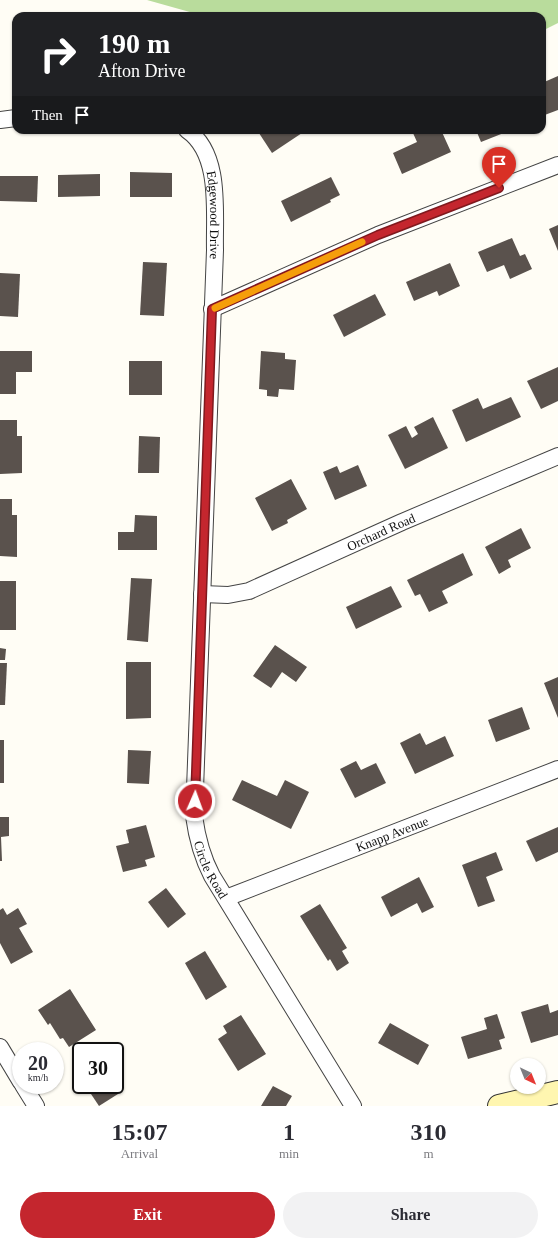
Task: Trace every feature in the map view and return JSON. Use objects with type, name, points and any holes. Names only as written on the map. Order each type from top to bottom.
[{"type":"street","points":[[0,120],[12,118]]},
{"type":"street","name":"Edgewood Drive","points":[[191,134],[201,144],[208,158],[213,177],[215,250],[212,309]]},
{"type":"street","points":[[212,309],[378,235],[558,165]]},
{"type":"street","name":"Circle Road","points":[[212,309],[194,816],[197,840],[204,862],[353,1106]]},
{"type":"street","name":"Orchard Road","points":[[202,594],[228,595],[249,591],[409,519],[558,456]]},
{"type":"street","name":"Knapp Avenue","points":[[226,898],[558,769]]},
{"type":"street","points":[[0,1047],[12,1067]]},
{"type":"street","points":[[499,1106],[558,1092]]},
{"type":"street","points":[[29,1094],[36,1106]]},
{"type":"green space","points":[[147,0],[558,0],[558,23],[546,29],[546,12],[190,12]]},
{"type":"building","points":[[558,76],[558,110],[546,114],[546,81]]},
{"type":"building","points":[[260,134],[300,134],[272,153]]},
{"type":"building","points":[[413,134],[443,134],[451,152],[402,174],[393,153],[417,142]]},
{"type":"building","points":[[478,134],[501,134],[481,142]]},
{"type":"building","points":[[130,172],[172,173],[172,197],[130,197]]},
{"type":"building","points":[[100,174],[100,196],[58,197],[58,175]]},
{"type":"building","points":[[0,176],[38,176],[37,202],[0,201]]},
{"type":"building","points":[[331,177],[340,195],[330,200],[331,202],[291,222],[281,201]]},
{"type":"building","points":[[558,225],[558,251],[549,229]]},
{"type":"building","points":[[512,238],[520,256],[525,254],[532,269],[510,279],[504,265],[487,272],[478,252]]},
{"type":"building","points":[[143,262],[167,263],[164,316],[140,315]]},
{"type":"building","points":[[450,263],[460,286],[439,296],[437,291],[414,301],[406,282]]},
{"type":"building","points":[[0,273],[20,274],[18,317],[0,316]]},
{"type":"building","points":[[375,294],[386,315],[344,337],[333,315]]},
{"type":"building","points":[[0,351],[32,351],[32,372],[16,372],[16,394],[0,394]]},
{"type":"building","points":[[261,351],[285,353],[285,359],[296,360],[294,390],[279,389],[278,397],[267,396],[267,390],[259,389]]},
{"type":"building","points":[[129,361],[162,361],[162,395],[129,395]]},
{"type":"building","points":[[558,367],[558,401],[541,409],[527,381]]},
{"type":"building","points":[[511,397],[521,417],[466,442],[452,410],[478,398],[483,409]]},
{"type":"building","points":[[433,417],[448,448],[405,469],[388,435],[406,426],[412,438],[418,434],[414,427]]},
{"type":"building","points":[[0,420],[17,420],[17,436],[22,436],[22,473],[0,474]]},
{"type":"building","points":[[139,436],[160,437],[159,473],[138,473]]},
{"type":"building","points":[[358,465],[367,486],[335,500],[323,472],[337,466],[340,473]]},
{"type":"building","points":[[291,479],[307,509],[287,520],[288,523],[272,531],[255,498]]},
{"type":"building","points":[[0,499],[12,499],[12,515],[17,515],[17,557],[0,556]]},
{"type":"building","points":[[135,515],[157,516],[157,550],[118,550],[118,532],[134,532]]},
{"type":"building","points":[[521,528],[531,548],[508,560],[511,567],[499,574],[485,547]]},
{"type":"building","points":[[463,553],[473,575],[442,591],[448,603],[429,612],[420,594],[415,596],[407,580]]},
{"type":"building","points":[[131,578],[152,579],[148,642],[127,640]]},
{"type":"building","points":[[0,581],[16,581],[16,630],[0,630]]},
{"type":"building","points":[[391,586],[402,607],[356,629],[346,607]]},
{"type":"building","points":[[275,645],[307,667],[296,682],[282,672],[271,688],[253,676]]},
{"type":"building","points":[[0,648],[6,649],[5,660],[0,660]]},
{"type":"building","points":[[126,662],[151,662],[151,718],[126,719]]},
{"type":"building","points":[[0,663],[7,663],[5,705],[0,705]]},
{"type":"building","points":[[558,677],[558,718],[544,683]]},
{"type":"building","points":[[522,707],[530,729],[496,742],[488,720]]},
{"type":"building","points":[[420,733],[426,745],[445,736],[454,756],[415,774],[400,743]]},
{"type":"building","points":[[0,740],[4,740],[4,783],[0,783]]},
{"type":"building","points":[[128,750],[151,751],[149,784],[127,783]]},
{"type":"building","points":[[356,761],[361,770],[376,763],[386,783],[355,798],[340,769]]},
{"type":"building","points":[[242,780],[277,796],[285,780],[309,792],[291,829],[232,800]]},
{"type":"building","points":[[0,817],[9,817],[9,836],[1,837],[2,861],[0,861]]},
{"type":"building","points":[[146,825],[155,857],[145,860],[147,866],[123,872],[116,846],[129,843],[126,830]]},
{"type":"building","points":[[558,827],[558,852],[536,862],[526,841]]},
{"type":"building","points":[[496,852],[503,870],[486,877],[495,901],[478,907],[462,865]]},
{"type":"building","points":[[419,877],[434,907],[422,913],[417,903],[391,917],[381,897]]},
{"type":"building","points":[[166,888],[186,914],[168,928],[148,902]]},
{"type":"building","points":[[320,904],[347,948],[342,951],[349,963],[337,971],[330,959],[328,961],[300,916]]},
{"type":"building","points":[[3,908],[7,915],[18,908],[27,924],[19,928],[33,952],[11,964],[0,943],[0,910]]},
{"type":"building","points":[[205,951],[227,987],[206,1000],[185,963]]},
{"type":"building","points":[[70,989],[96,1030],[77,1042],[72,1042],[72,1045],[69,1047],[63,1038],[60,1039],[50,1023],[48,1025],[38,1010]]},
{"type":"building","points":[[548,1004],[550,1013],[558,1010],[558,1035],[531,1043],[521,1012]]},
{"type":"building","points":[[497,1014],[505,1038],[499,1040],[502,1049],[468,1059],[461,1037],[487,1029],[484,1018]]},
{"type":"building","points":[[241,1015],[266,1054],[238,1071],[218,1039],[227,1033],[223,1026]]},
{"type":"building","points":[[390,1023],[429,1045],[418,1065],[378,1043]]},
{"type":"building","points":[[273,1086],[292,1096],[286,1106],[261,1106]]},
{"type":"building","points":[[91,1094],[118,1094],[99,1106]]},
{"type":"slow traffic","points":[[215,308],[362,242]]},
{"type":"route","points":[[195,801],[212,309],[378,235],[499,188]]}]
